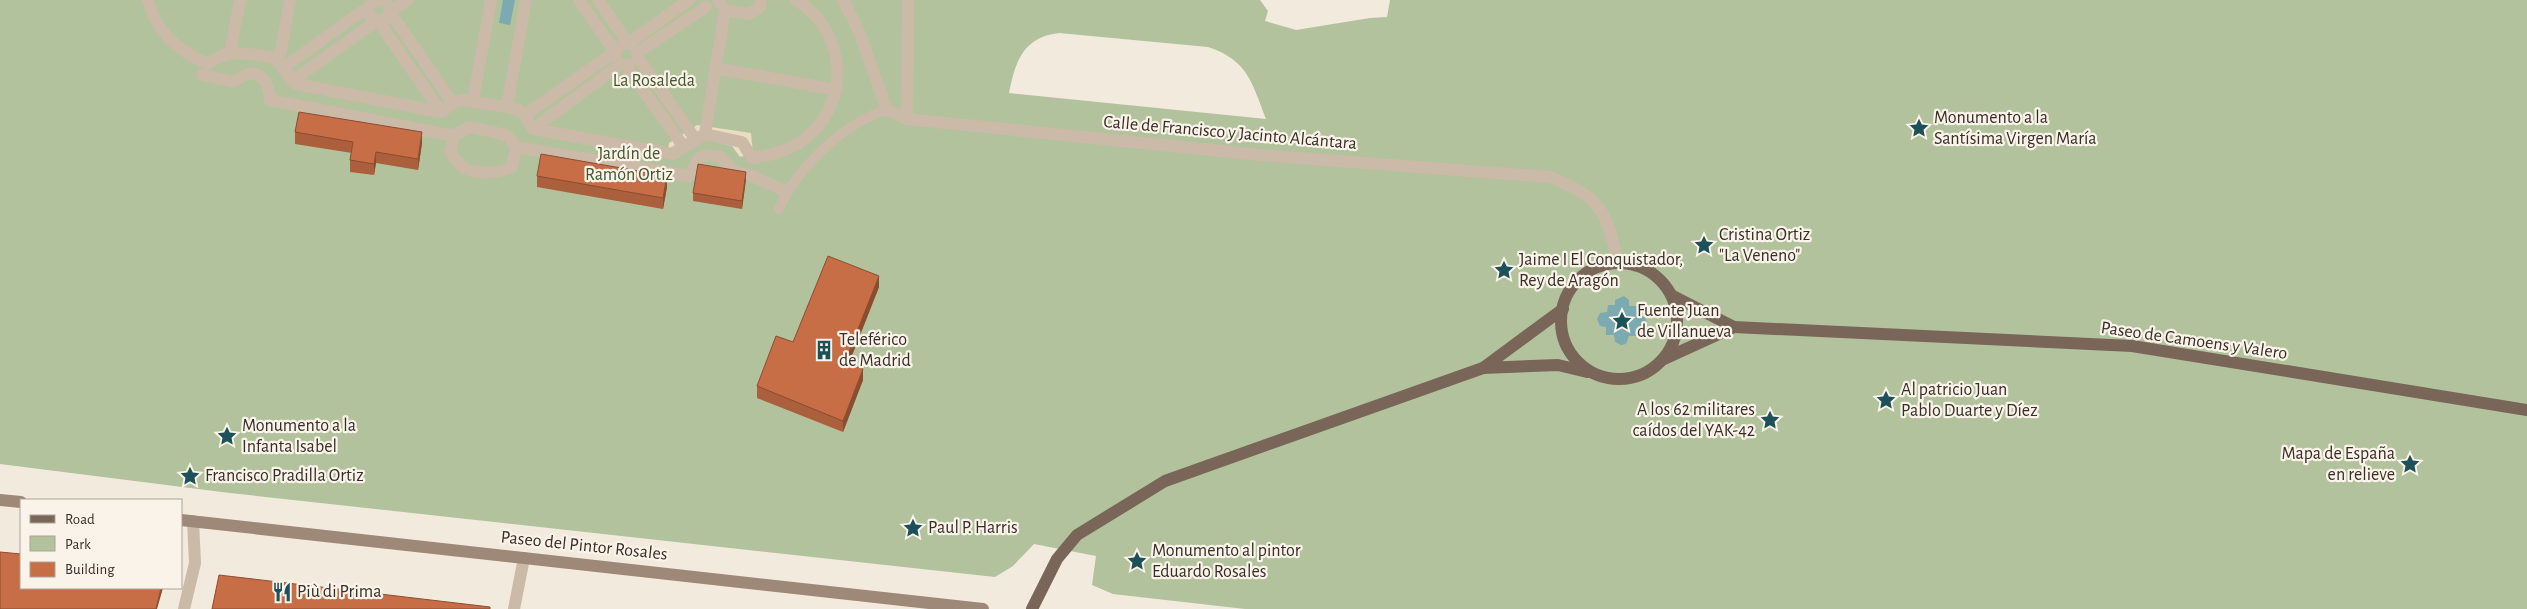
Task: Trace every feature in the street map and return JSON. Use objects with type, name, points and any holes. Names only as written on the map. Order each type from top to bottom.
[{"type":"main road","points":[[1594,374],[1579,363],[1567,347],[1562,329],[1563,309],[1570,292],[1582,277],[1599,267],[1618,264],[1634,265],[1649,272],[1662,282],[1671,295],[1677,311],[1677,328],[1672,344],[1664,359]]},
{"type":"main road","points":[[1671,295],[1734,327]]},
{"type":"main road","points":[[1032,609],[1057,559],[1076,536],[1165,481],[1483,368],[1563,309]]},
{"type":"main road","points":[[1483,368],[1558,365],[1613,379],[1632,378],[1649,371],[1664,359],[1734,327]]},
{"type":"main road","name":"Paseo de Camoens y Valero","points":[[1734,327],[2132,346],[2527,410]]},
{"type":"main road","points":[[0,500],[20,502]]},
{"type":"main road","name":"Paseo del Pintor Rosales","points":[[187,520],[983,609]]},
{"type":"street","points":[[148,0],[159,25],[182,50],[207,64],[220,55],[234,51],[280,63],[362,12],[378,6],[396,8],[407,0]]},
{"type":"street","points":[[230,53],[240,0]]},
{"type":"street","points":[[290,0],[280,63],[292,80],[305,87],[441,112],[453,103],[473,101],[507,107],[519,110],[525,115],[533,129]]},
{"type":"street","points":[[473,101],[491,0]]},
{"type":"street","points":[[507,107],[526,0]]},
{"type":"street","points":[[579,0],[611,46],[641,62],[700,137]]},
{"type":"street","points":[[598,0],[624,37],[629,71],[684,147]]},
{"type":"street","points":[[533,129],[627,54],[634,39],[688,0]]},
{"type":"street","points":[[700,137],[715,68],[722,5],[749,14],[760,7],[761,0]]},
{"type":"street","points":[[533,129],[672,154],[700,137],[742,142],[752,158],[775,154],[799,143],[814,130],[829,111],[837,90],[838,64],[831,41],[819,20],[796,0]]},
{"type":"street","points":[[843,0],[858,29],[887,110]]},
{"type":"street","points":[[908,0],[908,119]]},
{"type":"street","points":[[292,80],[365,30],[378,6]]},
{"type":"street","points":[[378,6],[394,18],[453,103]]},
{"type":"street","points":[[378,6],[382,27],[441,112]]},
{"type":"street","points":[[525,115],[609,56],[643,51],[706,7]]},
{"type":"street","points":[[715,68],[837,90]]},
{"type":"street","points":[[202,75],[233,82],[246,73],[252,73],[260,75],[270,100],[454,136],[469,127],[502,134],[509,137],[516,146],[690,176],[699,158],[712,154],[719,156],[736,173],[750,175],[786,192]]},
{"type":"street","name":"Calle de Francisco y Jacinto Alcántara","points":[[887,110],[908,119],[1260,155],[1550,177],[1579,188],[1596,203],[1606,218],[1618,264]]},
{"type":"street","points":[[454,136],[450,152],[464,168],[480,171],[498,173],[512,167],[516,146]]},
{"type":"street","points":[[184,609],[195,563],[187,520]]},
{"type":"street","points":[[514,609],[524,558]]},
{"type":"lane","points":[[779,209],[786,192],[816,156],[867,118],[887,110]]},
{"type":"green space","points":[[0,0],[1260,0],[1268,11],[1265,21],[1296,30],[1387,17],[1390,0],[2527,0],[2527,609],[1245,609],[1113,594],[1092,585],[1096,556],[1034,544],[1013,566],[995,577],[230,493],[0,464]],"holes":[[[1059,33],[1208,47],[1232,59],[1247,74],[1266,119],[1009,93],[1014,71],[1023,52],[1029,45],[1047,35]]]},
{"type":"shaded area","points":[[697,125],[751,133],[753,153],[740,157],[732,146],[705,139],[684,149],[678,158],[667,156],[669,143]]},
{"type":"water","points":[[503,0],[515,0],[510,25],[499,23]]},
{"type":"water","name":"Fuente Juan de Villanueva","points":[[1624,296],[1629,300],[1629,306],[1639,306],[1638,314],[1645,317],[1647,323],[1644,328],[1638,329],[1638,336],[1629,336],[1626,344],[1621,345],[1615,342],[1614,335],[1606,335],[1606,327],[1600,326],[1597,319],[1600,313],[1607,312],[1608,305],[1615,305],[1615,300]]},
{"type":"building","points":[[299,112],[422,132],[418,159],[376,152],[374,164],[350,160],[353,142],[295,132]]},
{"type":"building","points":[[541,154],[667,176],[663,198],[537,176]]},
{"type":"building","points":[[698,164],[746,172],[742,201],[693,193]]},
{"type":"building","name":"Teleférico de Madrid","points":[[828,256],[879,276],[845,362],[863,369],[843,421],[757,386],[776,336],[793,342]]},
{"type":"building","points":[[0,552],[20,554],[20,589],[161,589],[156,609],[0,609]]},
{"type":"building","points":[[219,575],[490,607],[490,609],[212,609]]},
{"type":"place","name":"Monumento a la Santísima Virgen María","points":[[1919,128]]},
{"type":"place","name":"Cristina Ortiz \"La Veneno\"","points":[[1704,245]]},
{"type":"place","name":"Jaime I El Conquistador, Rey de Aragón","points":[[1504,270]]},
{"type":"place","name":"Fuente Juan de Villanueva","points":[[1622,321]]},
{"type":"place","name":"Teleférico de Madrid","points":[[824,350]]},
{"type":"place","name":"Al patricio Juan Pablo Duarte y Díez","points":[[1886,400]]},
{"type":"place","name":"A los 62 militares caídos del YAK-42","points":[[1770,420]]},
{"type":"place","name":"Monumento a la Infanta Isabel","points":[[227,436]]},
{"type":"place","name":"Mapa de España en relieve","points":[[2410,464]]},
{"type":"place","name":"Francisco Pradilla Ortiz","points":[[190,476]]},
{"type":"place","name":"Paul P. Harris","points":[[913,528]]},
{"type":"place","name":"Monumento al pintor Eduardo Rosales","points":[[1137,561]]},
{"type":"place","name":"Più di Prima","points":[[282,592]]},
{"type":"park label","name":"La Rosaleda","points":[[654,81]]},
{"type":"park label","name":"Jardín de Ramón Ortiz","points":[[629,164]]}]
